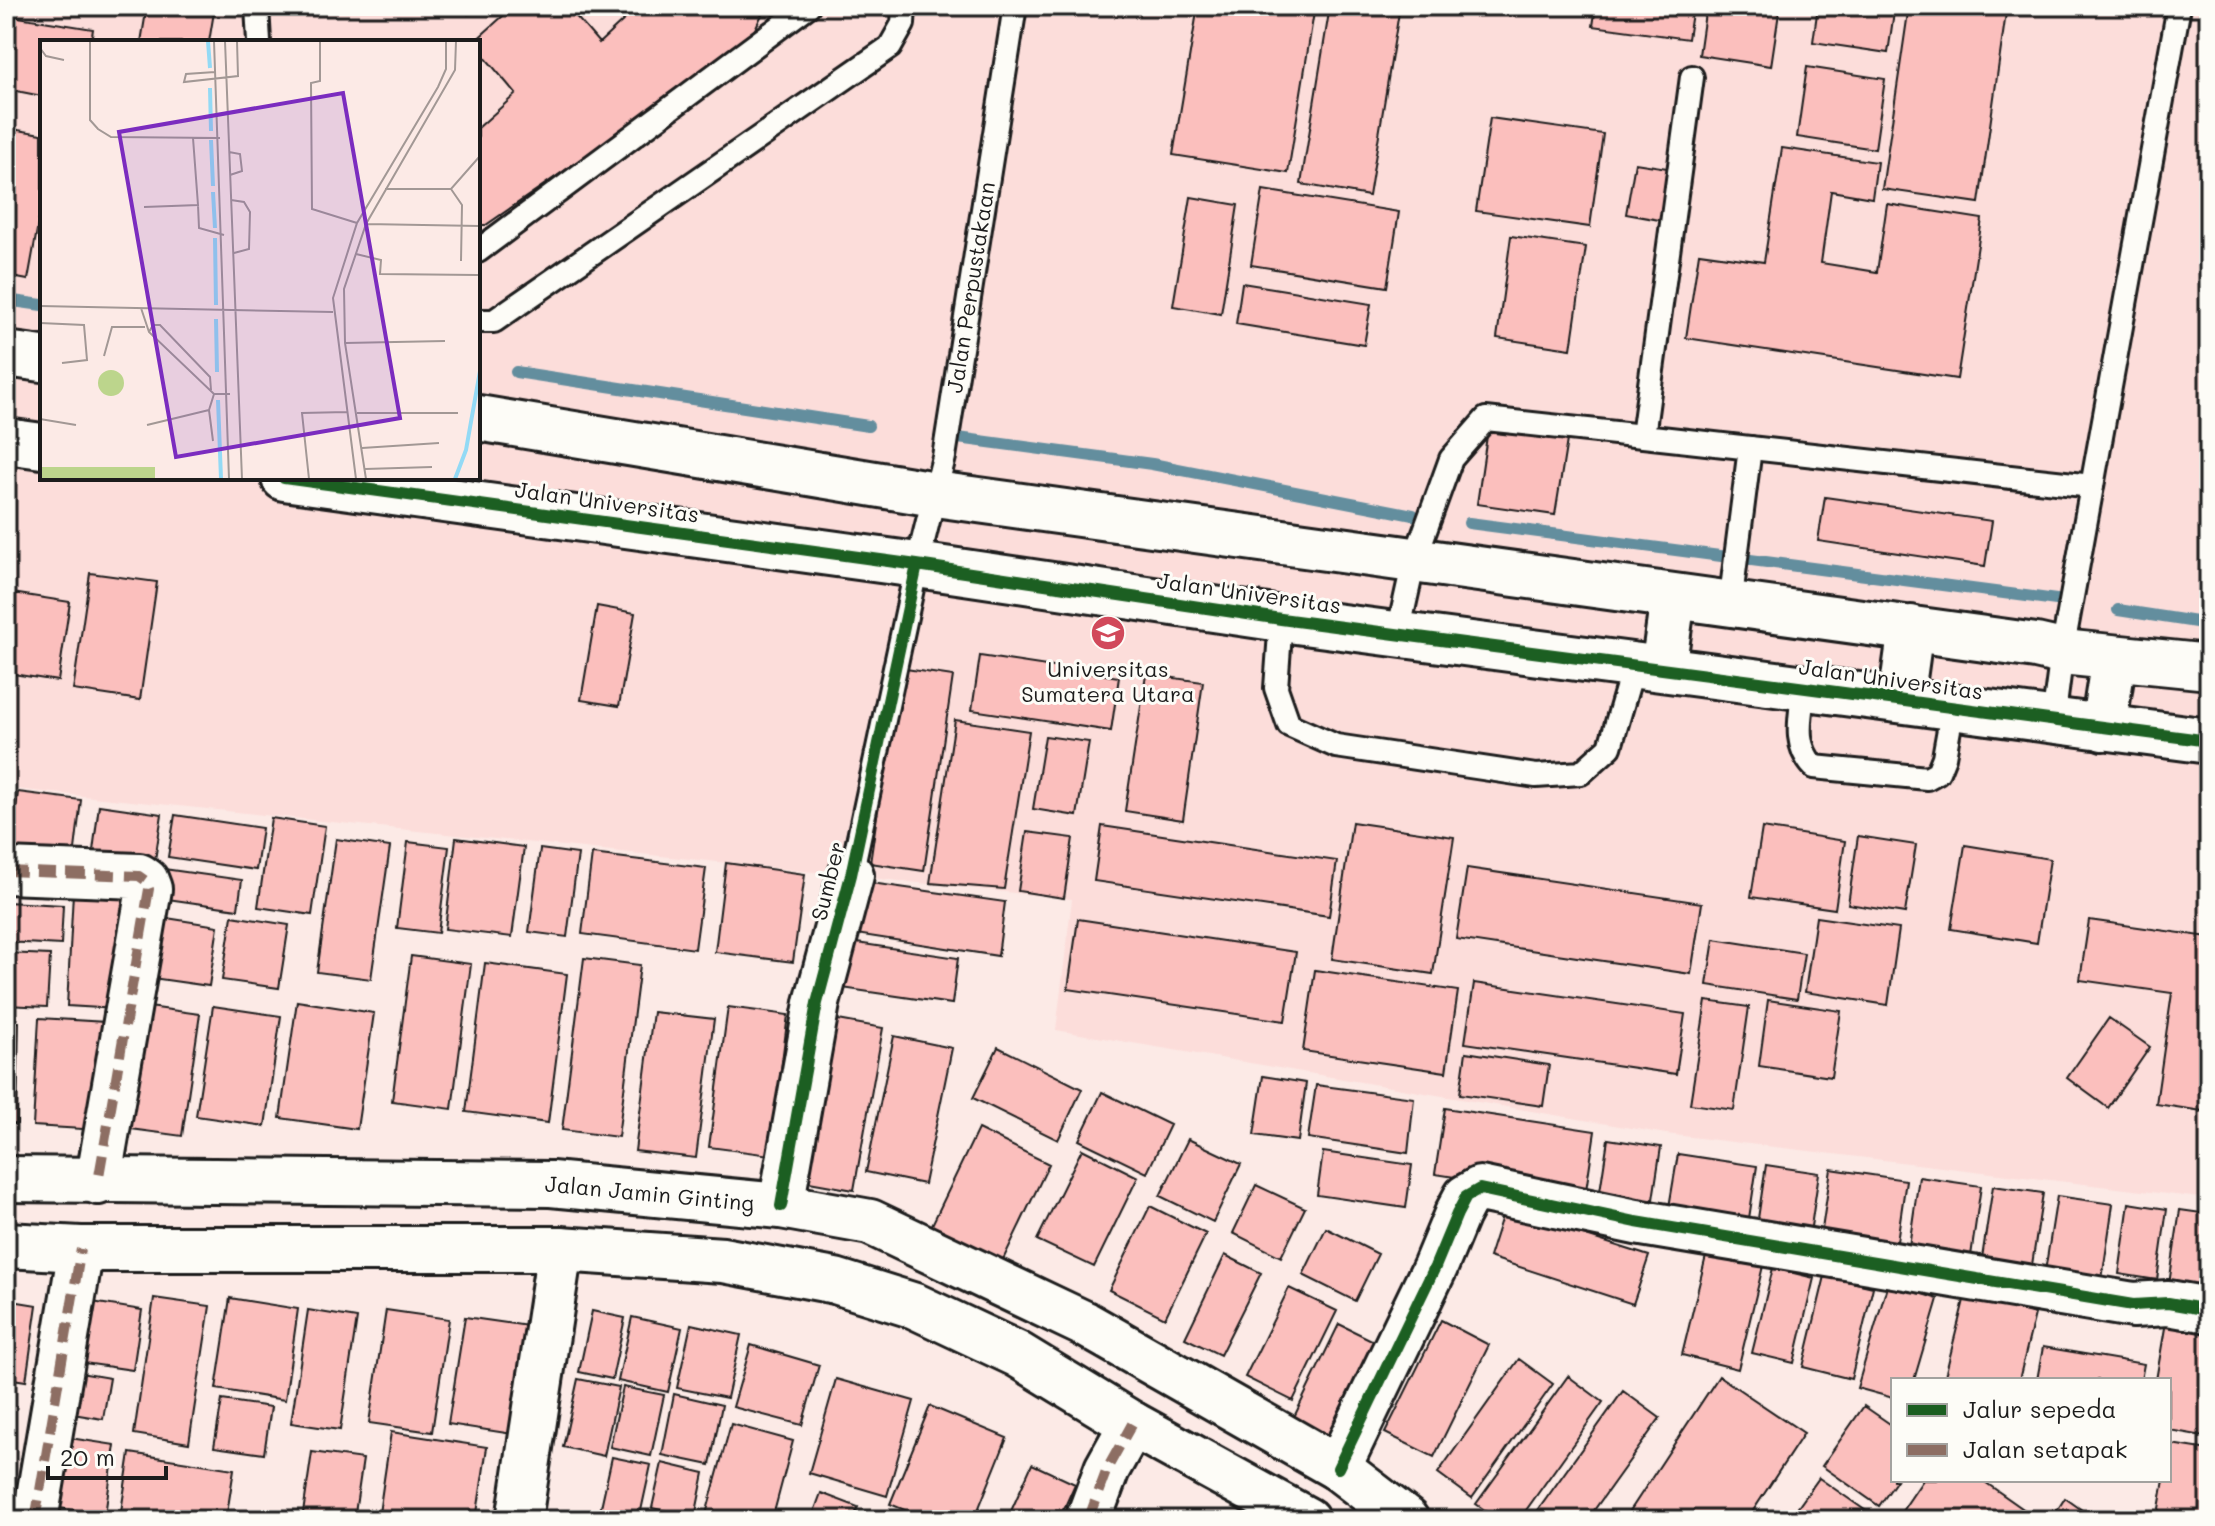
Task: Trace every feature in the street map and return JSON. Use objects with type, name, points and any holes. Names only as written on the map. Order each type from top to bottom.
[{"type":"street","points":[[6,354],[40,359]]},
{"type":"street","points":[[480,418],[935,494],[1673,598],[1911,628],[2062,652],[2209,667]]},
{"type":"street","points":[[6,441],[40,446]]},
{"type":"street","name":"Jalan Universitas","points":[[314,480],[1281,619],[2209,741]]},
{"type":"street","points":[[1648,666],[1673,598]]},
{"type":"street","points":[[1901,700],[1911,628]]},
{"type":"street","points":[[2103,728],[2114,658]]},
{"type":"street","points":[[6,871],[139,876],[146,881],[149,889],[98,1182]]},
{"type":"street","name":"Sumber","points":[[781,1206],[817,1003],[851,875]]},
{"type":"street","name":"Jalan Jamin Ginting","points":[[6,1179],[551,1184],[781,1206],[870,1222],[1085,1324],[1338,1468],[1406,1520]]},
{"type":"street","points":[[1338,1468],[1435,1267],[1457,1214],[1466,1197],[1480,1189],[1636,1222],[2133,1305],[2168,1303],[2209,1310]]},
{"type":"street","points":[[6,1245],[81,1249],[560,1249],[723,1260],[835,1281],[915,1306],[1017,1354],[1132,1424],[1307,1520]]},
{"type":"street","points":[[35,1520],[81,1249]]},
{"type":"street","points":[[519,1520],[560,1249]]},
{"type":"street","points":[[1088,1520],[1107,1469],[1132,1424]]},
{"type":"lane","points":[[257,6],[259,40]]},
{"type":"lane","points":[[480,250],[808,6]]},
{"type":"lane","points":[[480,321],[494,321],[890,47],[903,24],[904,6]]},
{"type":"lane","name":"Jalan Perpustakaan","points":[[917,565],[944,457],[1015,6]]},
{"type":"lane","points":[[2053,721],[2062,652],[2179,6]]},
{"type":"lane","points":[[1643,436],[1692,77]]},
{"type":"lane","points":[[1398,633],[1414,561],[1451,459],[1486,419],[2092,486]]},
{"type":"lane","points":[[1730,605],[1750,448]]},
{"type":"lane","name":"Sumber","points":[[851,875],[917,565]]},
{"type":"lane","points":[[1281,619],[1276,688],[1289,725],[1336,746],[1536,776],[1581,773],[1610,747],[1648,666]]},
{"type":"lane","points":[[1804,687],[1798,737],[1804,756],[1814,767],[1927,778],[1938,772],[1944,757],[1953,707]]},
{"type":"shaded area","name":"Universitas Sumatera Utara","points":[[6,6],[2209,6],[2209,1199],[1666,1134],[1056,1030],[1072,899],[6,788]]},
{"type":"building","points":[[147,6],[215,6],[209,40],[141,40]]},
{"type":"building","points":[[466,6],[489,6],[490,9],[468,14]]},
{"type":"building","points":[[514,6],[567,6],[599,43],[639,6],[766,6],[748,44],[486,225],[480,225],[480,126],[516,94],[480,51],[480,40],[476,40]]},
{"type":"building","points":[[1198,6],[1315,6],[1288,173],[1173,155]]},
{"type":"building","points":[[1330,6],[1400,6],[1369,196],[1301,184]]},
{"type":"building","points":[[1596,6],[1693,6],[1688,39],[1593,26]]},
{"type":"building","points":[[1706,6],[1780,6],[1771,66],[1699,55]]},
{"type":"building","points":[[1818,6],[1852,6],[1894,12],[1888,53],[1813,42]]},
{"type":"building","points":[[1909,6],[2007,6],[1979,203],[1882,189]]},
{"type":"building","points":[[6,15],[93,29],[91,40],[40,40],[40,96],[6,89]]},
{"type":"building","points":[[1807,67],[1885,79],[1875,149],[1797,137]]},
{"type":"building","points":[[1490,118],[1603,134],[1590,227],[1476,211]]},
{"type":"building","points":[[6,128],[40,134],[40,213],[28,280],[6,276]]},
{"type":"building","points":[[1782,148],[1877,162],[1872,198],[1831,191],[1821,263],[1877,272],[1887,204],[1982,219],[1957,379],[1686,338],[1699,253],[1764,262]]},
{"type":"building","points":[[1635,163],[1674,169],[1665,221],[1626,214]]},
{"type":"building","points":[[1263,190],[1399,212],[1387,287],[1251,265]]},
{"type":"building","points":[[1191,197],[1238,205],[1221,314],[1173,306]]},
{"type":"building","points":[[1511,236],[1586,247],[1571,349],[1497,338]]},
{"type":"building","points":[[1242,283],[1371,304],[1364,345],[1236,324]]},
{"type":"building","points":[[1488,429],[1567,440],[1555,515],[1477,504]]},
{"type":"building","points":[[1825,497],[1992,521],[1985,566],[1818,541]]},
{"type":"building","points":[[90,573],[157,582],[140,700],[73,690]]},
{"type":"building","points":[[6,592],[70,602],[58,681],[6,673]]},
{"type":"building","points":[[597,606],[635,613],[619,706],[581,700]]},
{"type":"building","points":[[980,656],[1119,677],[1111,731],[972,710]]},
{"type":"building","points":[[899,668],[953,676],[924,871],[870,863]]},
{"type":"building","points":[[1146,674],[1203,682],[1183,820],[1125,811]]},
{"type":"building","points":[[955,720],[1029,731],[1004,889],[930,883]]},
{"type":"building","points":[[1045,736],[1089,742],[1077,816],[1033,809]]},
{"type":"building","points":[[18,792],[81,800],[73,866],[10,858]]},
{"type":"building","points":[[99,805],[162,814],[155,860],[93,851]]},
{"type":"building","points":[[175,815],[262,828],[256,870],[168,857]]},
{"type":"building","points":[[271,818],[325,826],[312,915],[258,907]]},
{"type":"building","points":[[1352,822],[1454,837],[1433,974],[1332,959]]},
{"type":"building","points":[[1102,826],[1337,861],[1329,916],[1094,881]]},
{"type":"building","points":[[1762,828],[1845,841],[1835,909],[1751,897]]},
{"type":"building","points":[[1027,832],[1073,838],[1064,898],[1018,891]]},
{"type":"building","points":[[1858,836],[1916,845],[1905,913],[1848,904]]},
{"type":"building","points":[[456,838],[524,847],[512,937],[445,929]]},
{"type":"building","points":[[336,839],[390,847],[371,979],[317,972]]},
{"type":"building","points":[[408,842],[449,847],[438,933],[397,928]]},
{"type":"building","points":[[1965,845],[2050,859],[2037,943],[1951,929]]},
{"type":"building","points":[[540,849],[578,854],[567,937],[529,932]]},
{"type":"building","points":[[592,854],[706,868],[695,949],[582,934]]},
{"type":"building","points":[[726,863],[805,874],[793,962],[715,952]]},
{"type":"building","points":[[157,868],[242,880],[238,909],[153,897]]},
{"type":"building","points":[[1467,868],[1702,903],[1691,974],[1456,939]]},
{"type":"building","points":[[864,882],[1005,902],[998,956],[856,934]]},
{"type":"building","points":[[73,893],[123,896],[117,1009],[67,1006]]},
{"type":"building","points":[[6,902],[63,905],[61,945],[6,942]]},
{"type":"building","points":[[154,916],[218,926],[209,986],[145,977]]},
{"type":"building","points":[[232,916],[289,925],[279,988],[222,980]]},
{"type":"building","points":[[1816,917],[1899,929],[1888,1005],[1805,992]]},
{"type":"building","points":[[1078,919],[1296,952],[1285,1021],[1068,989]]},
{"type":"building","points":[[2089,920],[2209,937],[2209,1112],[2156,1104],[2172,993],[2080,980]]},
{"type":"building","points":[[1714,939],[1804,953],[1797,999],[1707,985]]},
{"type":"building","points":[[850,942],[958,958],[952,1004],[842,988]]},
{"type":"building","points":[[6,953],[50,955],[47,1007],[6,1005]]},
{"type":"building","points":[[411,956],[471,964],[452,1109],[392,1101]]},
{"type":"building","points":[[584,958],[640,965],[618,1137],[562,1130]]},
{"type":"building","points":[[485,963],[567,974],[548,1123],[466,1112]]},
{"type":"building","points":[[1315,970],[1458,991],[1446,1072],[1303,1051]]},
{"type":"building","points":[[1474,983],[1685,1014],[1676,1074],[1465,1043]]},
{"type":"building","points":[[1768,1000],[1841,1011],[1831,1077],[1759,1066]]},
{"type":"building","points":[[297,1001],[374,1013],[357,1129],[280,1118]]},
{"type":"building","points":[[1706,1001],[1749,1007],[1734,1110],[1690,1104]]},
{"type":"building","points":[[213,1006],[281,1016],[265,1126],[196,1116]]},
{"type":"building","points":[[149,1007],[200,1014],[182,1136],[130,1129]]},
{"type":"building","points":[[728,1007],[788,1015],[770,1155],[709,1147]]},
{"type":"building","points":[[653,1012],[714,1019],[696,1158],[635,1151]]},
{"type":"building","points":[[39,1018],[106,1022],[99,1130],[33,1126]]},
{"type":"building","points":[[827,1018],[883,1028],[854,1190],[798,1180]]},
{"type":"building","points":[[2109,1018],[2150,1047],[2108,1108],[2067,1078]]},
{"type":"building","points":[[6,1022],[19,1022],[17,1124],[6,1124]]},
{"type":"building","points":[[894,1036],[952,1048],[924,1184],[866,1172]]},
{"type":"building","points":[[998,1047],[1082,1089],[1058,1140],[973,1098]]},
{"type":"building","points":[[1466,1052],[1549,1065],[1543,1106],[1460,1094]]},
{"type":"building","points":[[1263,1076],[1306,1083],[1298,1141],[1254,1135]]},
{"type":"building","points":[[1316,1085],[1414,1098],[1408,1153],[1308,1138]]},
{"type":"building","points":[[1102,1092],[1170,1125],[1147,1173],[1079,1140]]},
{"type":"building","points":[[1445,1108],[1595,1131],[1585,1197],[1435,1174]]},
{"type":"building","points":[[978,1129],[1049,1164],[999,1268],[928,1233]]},
{"type":"building","points":[[1188,1139],[1241,1164],[1213,1222],[1160,1196]]},
{"type":"building","points":[[1608,1139],[1661,1147],[1650,1219],[1597,1211]]},
{"type":"building","points":[[1082,1149],[1138,1177],[1094,1267],[1037,1240]]},
{"type":"building","points":[[1323,1152],[1412,1165],[1406,1208],[1317,1195]]},
{"type":"building","points":[[1678,1154],[1757,1166],[1748,1225],[1668,1213]]},
{"type":"building","points":[[1766,1165],[1819,1173],[1809,1240],[1756,1232]]},
{"type":"building","points":[[1831,1169],[1906,1180],[1895,1255],[1820,1243]]},
{"type":"building","points":[[1919,1177],[1981,1186],[1969,1270],[1907,1260]]},
{"type":"building","points":[[1256,1185],[1305,1208],[1281,1257],[1233,1233]]},
{"type":"building","points":[[1993,1186],[2043,1193],[2030,1278],[1980,1271]]},
{"type":"building","points":[[2057,1196],[2113,1204],[2100,1293],[2043,1284]]},
{"type":"building","points":[[2129,1203],[2167,1209],[2157,1280],[2119,1274]]},
{"type":"building","points":[[1150,1206],[1206,1234],[1165,1318],[1109,1290]]},
{"type":"building","points":[[1504,1210],[1649,1256],[1633,1304],[1489,1257]]},
{"type":"building","points":[[2180,1210],[2209,1214],[2209,1298],[2168,1291]]},
{"type":"building","points":[[1326,1228],[1378,1254],[1355,1301],[1303,1275]]},
{"type":"building","points":[[1707,1252],[1763,1266],[1738,1369],[1682,1355]]},
{"type":"building","points":[[1225,1255],[1261,1273],[1220,1355],[1185,1338]]},
{"type":"building","points":[[1773,1268],[1814,1278],[1794,1363],[1752,1353]]},
{"type":"building","points":[[1825,1276],[1873,1287],[1851,1379],[1803,1367]]},
{"type":"building","points":[[1888,1283],[1938,1299],[1915,1378],[1891,1378],[1891,1397],[1857,1388]]},
{"type":"building","points":[[1289,1288],[1337,1311],[1293,1401],[1245,1377]]},
{"type":"building","points":[[1965,1296],[2035,1314],[2019,1378],[1944,1378]]},
{"type":"building","points":[[154,1298],[210,1306],[189,1443],[134,1434]]},
{"type":"building","points":[[230,1298],[298,1309],[285,1400],[216,1389]]},
{"type":"building","points":[[6,1300],[37,1305],[26,1381],[6,1378]]},
{"type":"building","points":[[86,1301],[142,1310],[133,1370],[77,1362]]},
{"type":"building","points":[[308,1310],[357,1318],[340,1430],[291,1423]]},
{"type":"building","points":[[386,1310],[449,1319],[432,1432],[369,1423]]},
{"type":"building","points":[[592,1311],[625,1318],[612,1379],[579,1372]]},
{"type":"building","points":[[465,1317],[535,1327],[519,1435],[448,1424]]},
{"type":"building","points":[[632,1317],[682,1328],[668,1392],[618,1381]]},
{"type":"building","points":[[1441,1320],[1489,1345],[1434,1457],[1385,1433]]},
{"type":"building","points":[[2166,1322],[2209,1330],[2209,1437],[2171,1430],[2171,1378],[2156,1378]]},
{"type":"building","points":[[691,1324],[741,1335],[727,1398],[677,1388]]},
{"type":"building","points":[[1339,1324],[1382,1345],[1335,1440],[1293,1419]]},
{"type":"building","points":[[751,1345],[819,1365],[802,1425],[733,1407]]},
{"type":"building","points":[[2043,1347],[2144,1364],[2141,1378],[2037,1378]]},
{"type":"building","points":[[1519,1359],[1553,1384],[1472,1498],[1438,1473]]},
{"type":"building","points":[[74,1372],[110,1378],[103,1419],[67,1413]]},
{"type":"building","points":[[1568,1376],[1603,1402],[1519,1520],[1499,1520],[1476,1504]]},
{"type":"building","points":[[1719,1376],[1804,1433],[1747,1520],[1624,1520]]},
{"type":"building","points":[[578,1379],[619,1387],[604,1456],[563,1447]]},
{"type":"building","points":[[836,1379],[914,1401],[887,1496],[809,1473]]},
{"type":"building","points":[[623,1387],[664,1395],[651,1456],[610,1447]]},
{"type":"building","points":[[1623,1391],[1660,1418],[1587,1520],[1531,1520]]},
{"type":"building","points":[[674,1394],[722,1405],[710,1465],[662,1455]]},
{"type":"building","points":[[6,1396],[12,1397],[6,1433]]},
{"type":"building","points":[[222,1400],[271,1407],[264,1454],[214,1447]]},
{"type":"building","points":[[930,1406],[1007,1438],[974,1520],[929,1520],[890,1504]]},
{"type":"building","points":[[1864,1406],[1891,1425],[1891,1482],[1896,1482],[1879,1506],[1822,1466]]},
{"type":"building","points":[[731,1424],[793,1441],[772,1520],[705,1518]]},
{"type":"building","points":[[391,1432],[487,1447],[476,1520],[378,1520]]},
{"type":"building","points":[[57,1436],[115,1445],[105,1515],[46,1506]]},
{"type":"building","points":[[2171,1444],[2209,1450],[2209,1520],[2157,1520],[2164,1482],[2171,1482]]},
{"type":"building","points":[[312,1452],[363,1459],[354,1520],[302,1520]]},
{"type":"building","points":[[130,1453],[234,1469],[226,1520],[120,1518]]},
{"type":"building","points":[[612,1457],[651,1465],[639,1520],[599,1516]]},
{"type":"building","points":[[662,1463],[704,1473],[695,1517],[652,1508]]},
{"type":"building","points":[[1032,1464],[1075,1484],[1059,1520],[1007,1520]]},
{"type":"building","points":[[1819,1478],[1879,1520],[1789,1520]]},
{"type":"building","points":[[1922,1482],[1985,1482],[2029,1513],[2024,1520],[1896,1520]]},
{"type":"building","points":[[821,1493],[858,1507],[853,1520],[811,1520]]},
{"type":"building","points":[[2065,1498],[2096,1520],[2051,1520]]},
{"type":"waterway","points":[[6,300],[40,305]]},
{"type":"waterway","points":[[516,372],[868,426]]},
{"type":"waterway","points":[[958,438],[1152,464],[1413,515]]},
{"type":"waterway","points":[[1469,523],[2064,601]]},
{"type":"waterway","points":[[2118,610],[2209,624]]},
{"type":"marked path","points":[[6,871],[139,876],[146,881],[149,889],[98,1182]]},
{"type":"marked path","points":[[35,1520],[81,1249]]},
{"type":"marked path","points":[[1088,1520],[1107,1469],[1132,1424]]},
{"type":"cycle path","points":[[299,480],[917,565],[1281,619],[2209,741]]},
{"type":"cycle path","points":[[781,1206],[817,1003],[851,875],[917,565]]},
{"type":"cycle path","points":[[1338,1468],[1435,1267],[1457,1214],[1466,1197],[1480,1189],[1636,1222],[2133,1305],[2168,1303],[2209,1310]]},
{"type":"place","name":"Universitas Sumatera Utara","points":[[1108,633]]}]
